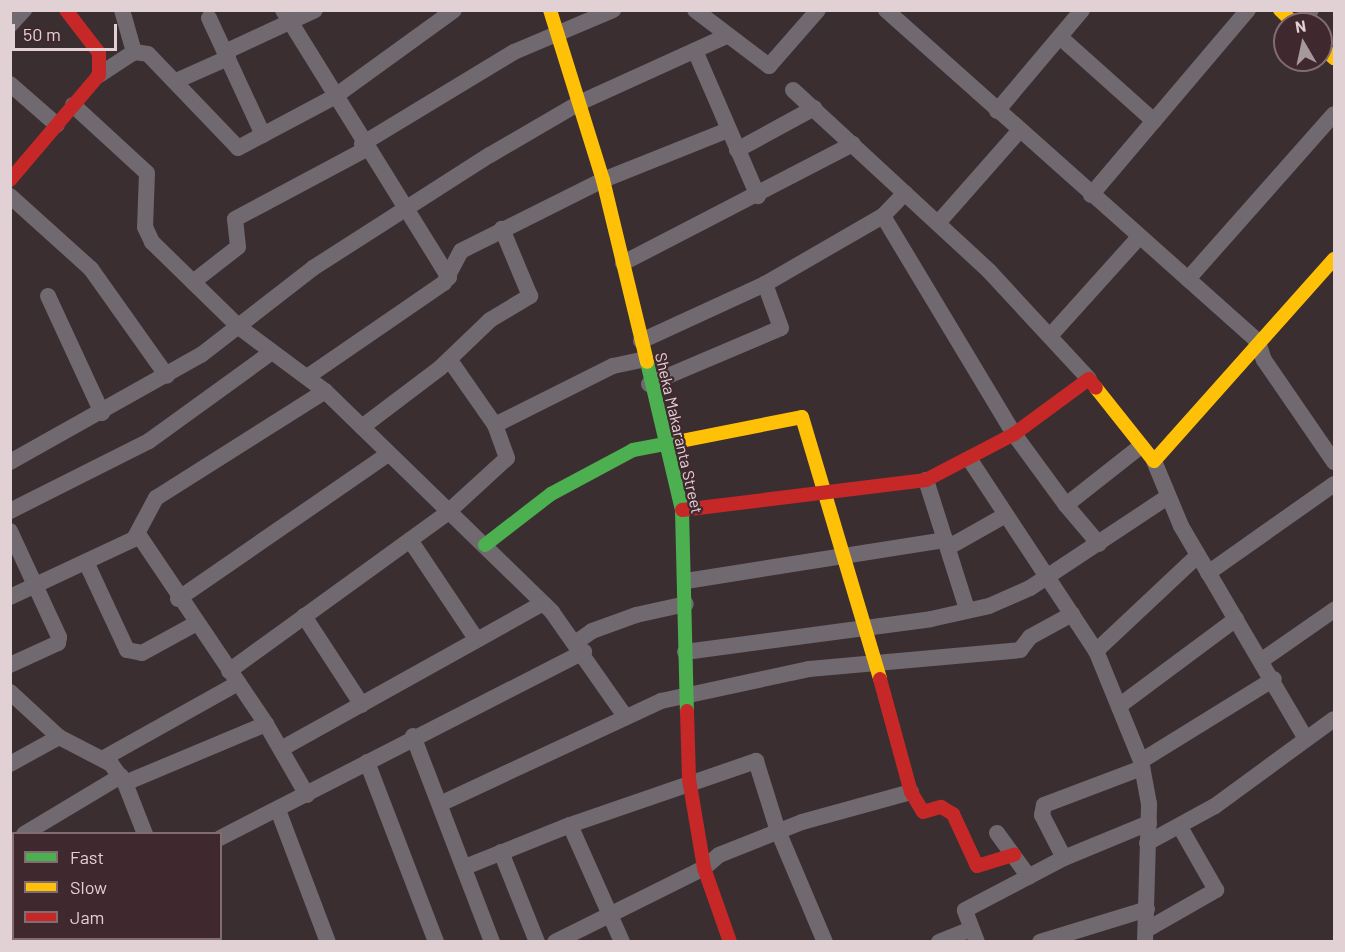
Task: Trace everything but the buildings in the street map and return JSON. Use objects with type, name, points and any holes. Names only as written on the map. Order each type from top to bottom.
[{"type":"street","points":[[10,25],[24,10]]},
{"type":"street","points":[[66,10],[99,53],[99,75]]},
{"type":"street","points":[[122,10],[134,52]]},
{"type":"street","points":[[176,81],[226,55],[286,17],[315,10]]},
{"type":"street","points":[[10,180],[99,75],[134,52],[148,54],[176,81],[234,147],[263,135],[334,97],[454,10]]},
{"type":"street","name":"Sheka Makaranta Street","points":[[550,10],[603,180],[649,384],[681,510],[686,581],[685,696],[689,780],[704,868],[730,942]]},
{"type":"street","points":[[193,282],[238,247],[235,219],[364,147],[486,67],[556,32],[613,10]]},
{"type":"street","points":[[695,10],[764,65],[773,65],[818,10]]},
{"type":"street","points":[[997,111],[1082,10]]},
{"type":"street","points":[[1091,195],[1248,10]]},
{"type":"street","points":[[896,13],[1019,131],[1258,342],[1264,360],[1335,462]]},
{"type":"street","points":[[286,17],[364,147],[449,278]]},
{"type":"street","points":[[209,18],[263,135]]},
{"type":"street","points":[[14,454],[102,413],[167,376],[239,327],[307,272],[404,208],[579,103],[696,53],[727,36]]},
{"type":"street","points":[[1060,37],[1154,121]]},
{"type":"street","points":[[696,53],[758,196]]},
{"type":"street","points":[[10,84],[57,125]]},
{"type":"street","points":[[793,90],[938,223],[1050,336],[1089,379],[1154,462],[1166,498],[1197,555],[1274,679],[1306,739]]},
{"type":"street","points":[[73,105],[147,172],[145,227],[153,242],[239,327],[325,391],[387,455],[447,513],[485,545],[543,603],[580,648],[624,716]]},
{"type":"street","points":[[737,150],[814,108]]},
{"type":"street","points":[[1188,279],[1335,114]]},
{"type":"street","points":[[307,377],[449,278],[461,252],[502,229],[603,180],[728,130]]},
{"type":"street","points":[[938,223],[1019,131]]},
{"type":"street","points":[[623,263],[758,196],[853,144]]},
{"type":"street","points":[[641,341],[765,284],[883,216],[905,193]]},
{"type":"street","points":[[10,196],[91,269],[167,376]]},
{"type":"street","points":[[883,216],[1014,434],[1066,505],[1099,544]]},
{"type":"street","points":[[362,427],[449,359],[483,325],[531,294],[502,229]]},
{"type":"street","points":[[1050,336],[1139,237]]},
{"type":"street","points":[[1154,462],[1258,342],[1335,259]]},
{"type":"street","points":[[649,384],[781,328],[765,284]]},
{"type":"street","points":[[48,296],[102,413]]},
{"type":"street","points":[[10,511],[149,441],[272,352]]},
{"type":"street","points":[[104,758],[233,677],[304,616],[447,513],[507,458],[495,425],[449,359]]},
{"type":"street","points":[[495,425],[614,366],[645,359]]},
{"type":"street","points":[[681,510],[926,480],[970,460],[1014,434],[1089,379]]},
{"type":"street","points":[[308,795],[266,724],[178,599],[138,534],[142,516],[156,498],[325,391]]},
{"type":"street","points":[[485,545],[551,494],[633,450],[663,441],[802,417],[827,491],[871,663],[911,792],[923,812],[941,807],[953,814],[980,867],[1014,855]]},
{"type":"street","points":[[1066,505],[1141,446]]},
{"type":"street","points":[[178,599],[387,455]]},
{"type":"street","points":[[970,460],[1004,516],[1047,575],[1096,651],[1142,765],[1149,823],[1146,936]]},
{"type":"street","points":[[926,480],[967,609]]},
{"type":"street","points":[[1208,573],[1335,484]]},
{"type":"street","points":[[685,652],[863,628],[967,609],[1016,596],[1099,544],[1166,498]]},
{"type":"street","points":[[686,581],[947,544],[1004,516]]},
{"type":"street","points":[[10,531],[59,632],[58,643],[10,665]]},
{"type":"street","points":[[10,597],[86,562],[138,534]]},
{"type":"street","points":[[410,540],[477,640]]},
{"type":"street","points":[[1096,651],[1197,555]]},
{"type":"street","points":[[86,562],[127,650],[142,653],[195,624]]},
{"type":"street","points":[[281,749],[543,603]]},
{"type":"street","points":[[222,837],[308,795],[413,736],[580,648],[625,619],[686,604]]},
{"type":"street","points":[[1262,660],[1335,610]]},
{"type":"street","points":[[440,804],[624,716],[685,696],[790,672],[1020,650],[1030,637],[1072,614]]},
{"type":"street","points":[[304,616],[362,705]]},
{"type":"street","points":[[1119,706],[1236,619]]},
{"type":"street","points":[[1064,858],[1042,815],[1044,805],[1142,765],[1274,679]]},
{"type":"street","points":[[10,692],[59,737],[104,758],[123,779],[144,832]]},
{"type":"street","points":[[1148,843],[1180,827],[1335,719]]},
{"type":"street","points":[[30,832],[49,826],[123,779],[266,724]]},
{"type":"street","points":[[413,736],[492,942]]},
{"type":"street","points":[[10,764],[59,737]]},
{"type":"street","points":[[465,867],[689,780],[756,761],[778,831],[825,942]]},
{"type":"street","points":[[367,762],[436,942]]},
{"type":"street","points":[[555,942],[704,868],[719,855],[778,831],[911,792]]},
{"type":"street","points":[[278,810],[328,942]]},
{"type":"street","points":[[939,942],[974,935],[965,910],[1064,858],[1149,823]]},
{"type":"street","points":[[570,825],[622,942]]},
{"type":"street","points":[[1146,936],[1216,890],[1180,827]]},
{"type":"street","points":[[997,833],[1029,877]]},
{"type":"street","points":[[501,852],[537,942]]},
{"type":"street","points":[[1040,942],[1147,909]]},
{"type":"traffic: fast","points":[[647,362],[682,510],[687,711]]},
{"type":"traffic: fast","points":[[485,545],[551,494],[633,450],[681,441]]},
{"type":"traffic: slow","points":[[550,10],[603,180],[647,362]]},
{"type":"traffic: slow","points":[[1096,388],[1154,461],[1334,259]]},
{"type":"traffic: slow","points":[[681,441],[802,417],[880,679]]},
{"type":"traffic: jam","points":[[10,180],[99,75],[99,53],[66,10]]},
{"type":"traffic: jam","points":[[682,510],[926,480],[1014,434],[1089,379],[1096,388]]},
{"type":"traffic: jam","points":[[880,679],[911,792],[923,812],[941,807],[953,814],[977,866],[1014,855]]},
{"type":"traffic: jam","points":[[687,711],[689,779],[704,868],[730,942]]}]
